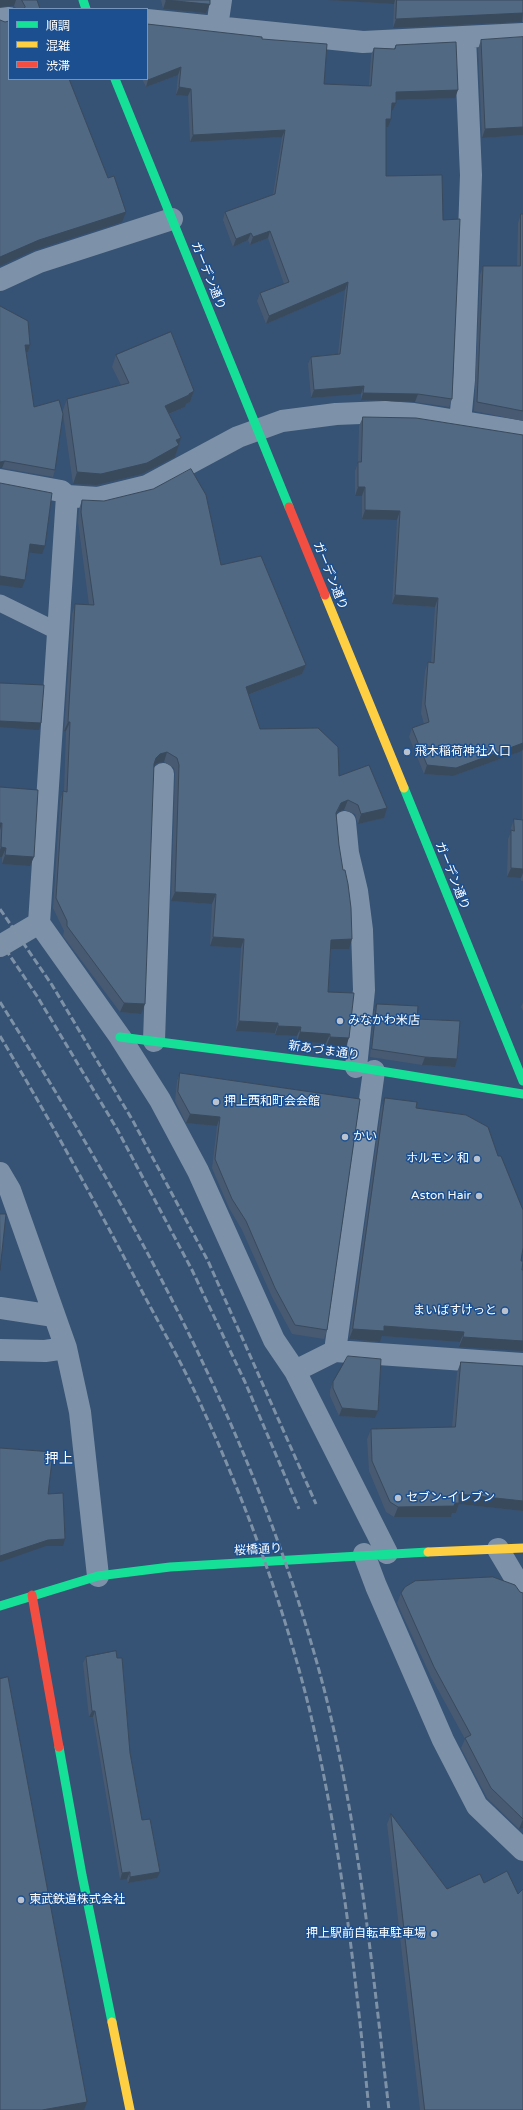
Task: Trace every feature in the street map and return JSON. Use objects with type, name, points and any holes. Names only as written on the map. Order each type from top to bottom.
[{"type":"street","points":[[217,27],[221,0]]},
{"type":"street","points":[[148,20],[363,42],[523,34]]},
{"type":"street","points":[[460,422],[465,373],[471,183],[465,37]]},
{"type":"street","name":"ガーデン通り","points":[[115,80],[523,1081]]},
{"type":"street","points":[[0,280],[38,262],[172,219]]},
{"type":"street","points":[[0,480],[61,491],[67,496],[98,498],[147,486],[238,437],[258,428],[282,421],[328,415],[385,412],[414,414],[523,432]]},
{"type":"street","points":[[67,496],[39,923],[120,1037],[160,1100],[198,1171],[274,1340],[295,1371],[387,1553]]},
{"type":"street","points":[[154,1041],[162,774]]},
{"type":"street","points":[[335,1351],[365,1069],[362,930],[357,891],[348,853],[345,822]]},
{"type":"street","points":[[0,946],[39,923]]},
{"type":"street","name":"新あづま通り","points":[[120,1037],[365,1069],[523,1094]]},
{"type":"street","points":[[0,1173],[10,1190],[66,1348],[80,1412],[98,1576]]},
{"type":"street","points":[[0,1308],[54,1316]]},
{"type":"street","points":[[0,1350],[45,1351],[66,1348]]},
{"type":"street","points":[[295,1371],[335,1351],[523,1364]]},
{"type":"street","name":"桜橋通り","points":[[0,1606],[98,1576],[170,1567],[364,1554],[523,1548]]},
{"type":"street","points":[[498,1549],[523,1591]]},
{"type":"street","points":[[364,1554],[376,1586],[444,1740],[477,1806],[523,1850]]},
{"type":"street","points":[[32,1595],[82,1875],[130,2110]]},
{"type":"lane","points":[[0,603],[57,631]]},
{"type":"building","points":[[22,0],[37,0],[40,8],[24,8]]},
{"type":"building","points":[[166,0],[210,0],[210,4]]},
{"type":"building","points":[[397,0],[523,0],[523,13],[396,19]]},
{"type":"building","points":[[0,20],[5,22],[8,21],[8,80],[69,80],[108,178],[114,176],[126,212],[39,240],[0,257]]},
{"type":"building","points":[[148,24],[262,37],[262,39],[327,44],[324,84],[371,86],[374,48],[395,49],[396,45],[456,42],[458,90],[396,92],[396,103],[392,103],[391,119],[386,119],[386,176],[442,175],[443,220],[460,219],[452,399],[418,394],[363,393],[364,386],[314,390],[311,357],[340,354],[348,282],[269,316],[260,293],[289,282],[270,231],[253,237],[251,233],[236,239],[225,212],[275,194],[285,130],[193,135],[191,89],[179,87],[181,67],[148,80]]},
{"type":"building","points":[[523,37],[523,127],[485,129],[481,40]]},
{"type":"building","points":[[521,214],[523,214],[523,411],[477,402],[483,266],[520,266]]},
{"type":"building","points":[[0,306],[28,321],[30,345],[25,345],[34,407],[59,400],[63,414],[55,470],[5,461],[0,462]]},
{"type":"building","points":[[171,332],[194,391],[189,395],[165,406],[181,438],[176,440],[179,445],[147,463],[101,474],[77,472],[67,399],[129,383],[116,355]]},
{"type":"building","points":[[363,417],[416,418],[523,435],[523,743],[456,768],[427,765],[412,728],[429,722],[425,704],[428,662],[434,663],[438,598],[395,595],[400,511],[365,510],[365,487],[358,487],[358,462],[361,462]]},
{"type":"building","points":[[191,469],[206,495],[221,565],[261,556],[306,665],[246,687],[260,729],[318,728],[338,747],[339,776],[369,765],[387,808],[361,814],[358,805],[348,800],[341,803],[336,813],[343,870],[345,870],[348,884],[351,908],[352,939],[331,940],[328,992],[354,993],[349,1038],[330,1037],[330,1034],[300,1032],[301,1027],[278,1026],[278,1023],[239,1021],[244,939],[213,937],[216,894],[175,892],[179,765],[177,758],[167,752],[160,754],[156,758],[154,764],[145,1004],[124,1003],[67,926],[67,921],[56,898],[63,791],[67,792],[70,722],[68,722],[75,604],[94,605],[81,512],[82,500],[104,501],[153,489]]},
{"type":"building","points":[[0,483],[52,493],[45,546],[30,544],[25,580],[0,576]]},
{"type":"building","points":[[0,683],[44,685],[41,723],[0,721]]},
{"type":"building","points":[[0,787],[38,790],[34,857],[5,855],[6,848],[1,847],[2,823],[0,823]]},
{"type":"building","points":[[514,819],[523,820],[523,869],[511,868],[511,830],[514,831]]},
{"type":"building","points":[[377,1004],[418,1006],[417,1019],[460,1021],[457,1059],[425,1057],[372,1049]]},
{"type":"building","points":[[180,1073],[360,1099],[327,1330],[295,1325],[275,1288],[246,1221],[232,1199],[215,1159],[220,1117],[190,1114],[178,1092]]},
{"type":"building","points":[[385,1098],[417,1102],[416,1108],[466,1115],[488,1127],[498,1156],[501,1156],[523,1210],[523,1248],[521,1261],[523,1261],[523,1341],[463,1337],[464,1332],[384,1326],[384,1331],[353,1329]]},
{"type":"building","points":[[0,1214],[6,1214],[0,1270]]},
{"type":"building","points":[[348,1356],[381,1359],[378,1411],[342,1408],[333,1388],[333,1382]]},
{"type":"building","points":[[461,1362],[523,1366],[523,1501],[459,1494],[459,1503],[455,1503],[454,1506],[398,1507],[390,1502],[372,1461],[371,1429],[455,1427]]},
{"type":"building","points":[[0,1448],[53,1452],[48,1494],[63,1493],[65,1539],[48,1540],[0,1556]]},
{"type":"building","points":[[493,1577],[515,1585],[520,1592],[523,1593],[523,1819],[491,1788],[465,1738],[471,1735],[434,1667],[401,1593],[405,1587],[415,1581]]},
{"type":"building","points":[[116,1651],[117,1658],[122,1658],[130,1753],[142,1820],[150,1819],[160,1872],[130,1877],[130,1872],[122,1873],[95,1711],[92,1711],[86,1657]]},
{"type":"building","name":"東武鉄道株式会社","points":[[8,1677],[87,2102],[42,2110],[0,2110],[0,1679]]},
{"type":"building","name":"押上駅前自転車駐車場","points":[[391,1814],[447,1889],[480,1874],[484,1883],[507,1871],[518,1894],[523,1889],[523,2110],[425,2110]]},
{"type":"railway","points":[[0,909],[52,985],[133,1121],[208,1261],[316,1504]]},
{"type":"railway","points":[[0,941],[37,996],[117,1129],[192,1270],[245,1382],[299,1509]]},
{"type":"railway","points":[[0,1002],[99,1165],[145,1248],[188,1332],[228,1417],[264,1504],[296,1593],[323,1685],[346,1790],[363,1896],[389,2110]]},
{"type":"railway","points":[[0,1036],[86,1186],[187,1376],[212,1429],[261,1550],[300,1675],[322,1765],[339,1863],[353,1961],[369,2110]]},
{"type":"traffic: fast","points":[[83,0],[86,8]]},
{"type":"traffic: fast","points":[[115,80],[289,507]]},
{"type":"traffic: fast","points":[[404,788],[523,1081]]},
{"type":"traffic: fast","points":[[120,1037],[356,1067],[523,1094]]},
{"type":"traffic: fast","points":[[0,1606],[98,1576],[170,1567],[428,1552]]},
{"type":"traffic: fast","points":[[59,1747],[82,1875],[112,2022]]},
{"type":"traffic: slow","points":[[325,595],[404,788]]},
{"type":"traffic: slow","points":[[428,1552],[523,1548]]},
{"type":"traffic: slow","points":[[112,2022],[130,2110]]},
{"type":"traffic: jam","points":[[289,507],[325,595]]},
{"type":"traffic: jam","points":[[32,1595],[59,1747]]},
{"type":"place","name":"飛木稲荷神社入口","points":[[407,752]]},
{"type":"place","name":"みなかわ米店","points":[[340,1021]]},
{"type":"place","name":"押上西和町会会館","points":[[216,1102]]},
{"type":"place","name":"かい","points":[[345,1137]]},
{"type":"place","name":"ホルモン 和","points":[[477,1159]]},
{"type":"place","name":"Aston Hair","points":[[479,1196]]},
{"type":"place","name":"まいばすけっと","points":[[505,1311]]},
{"type":"place","name":"セブン-イレブン","points":[[398,1498]]},
{"type":"place","name":"東武鉄道株式会社","points":[[21,1900]]},
{"type":"place","name":"押上駅前自転車駐車場","points":[[434,1934]]},
{"type":"district","name":"押上","points":[[59,1459]]}]
